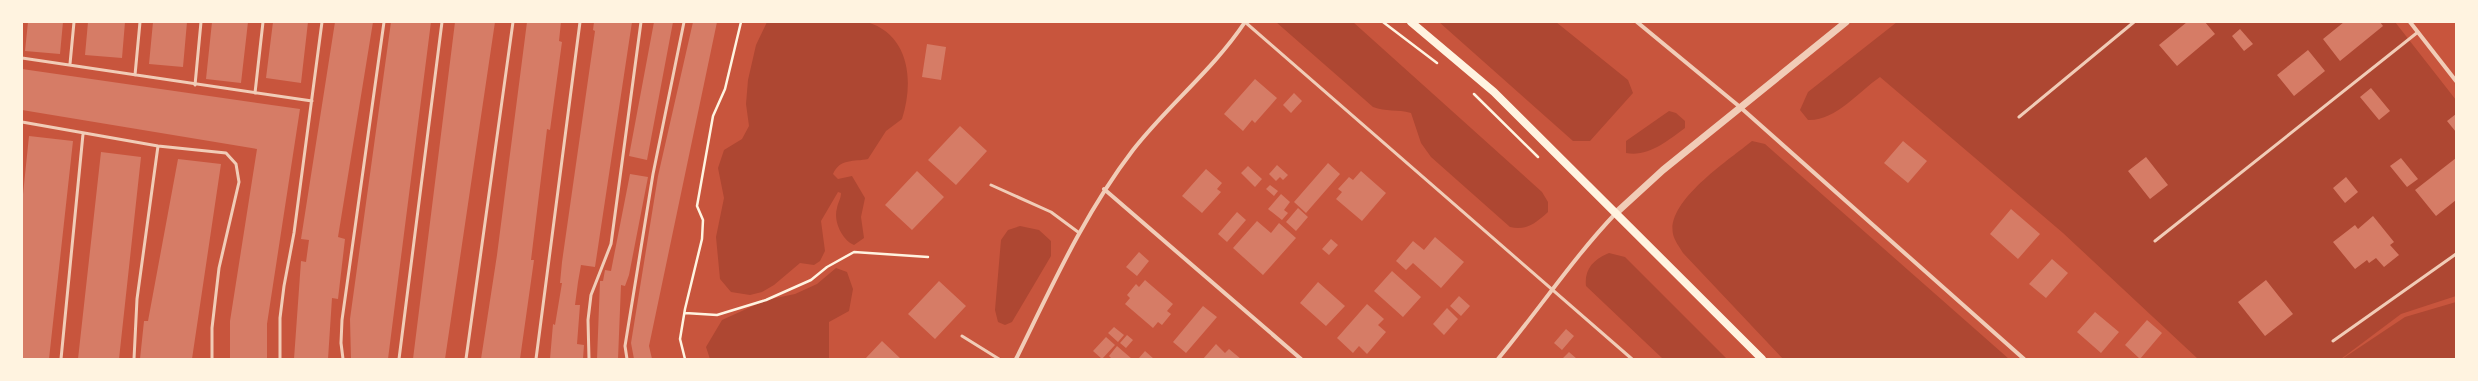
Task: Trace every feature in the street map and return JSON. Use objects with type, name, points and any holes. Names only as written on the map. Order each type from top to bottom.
[{"type":"main road","points":[[1411,22],[1494,92],[1762,359]]},
{"type":"street","points":[[1016,359],[1078,232],[1104,189],[1153,125],[1217,60],[1245,22]]},
{"type":"street","points":[[1637,22],[1740,107],[2024,359]]},
{"type":"street","points":[[1498,359],[1554,290],[1590,242],[1616,213],[1663,170],[1846,22]]},
{"type":"street","points":[[2410,22],[2456,81]]},
{"type":"street","points":[[1104,189],[1302,359]]},
{"type":"lane","points":[[70,64],[74,22]]},
{"type":"lane","points":[[135,74],[140,22]]},
{"type":"lane","points":[[195,85],[201,22]]},
{"type":"lane","points":[[255,93],[262,22]]},
{"type":"lane","points":[[280,359],[280,318],[284,286],[294,233],[322,22]]},
{"type":"lane","points":[[343,359],[340,343],[342,320],[384,22]]},
{"type":"lane","points":[[400,359],[442,22]]},
{"type":"lane","points":[[466,359],[513,22]]},
{"type":"lane","points":[[536,359],[580,22]]},
{"type":"lane","points":[[589,359],[588,320],[590,295],[596,276],[611,244],[641,22]]},
{"type":"lane","points":[[627,359],[625,346],[653,174],[684,22]]},
{"type":"lane","points":[[1245,22],[1632,359]]},
{"type":"lane","points":[[2019,117],[2134,22]]},
{"type":"lane","points":[[2155,241],[2418,32]]},
{"type":"lane","points":[[22,58],[135,74],[195,85],[312,101]]},
{"type":"lane","points":[[22,122],[83,134],[158,146],[226,153],[236,164],[240,182],[219,268],[212,328],[212,359]]},
{"type":"lane","points":[[62,359],[83,134]]},
{"type":"lane","points":[[134,359],[137,298],[158,146]]},
{"type":"lane","points":[[991,185],[1051,212],[1078,232]]},
{"type":"lane","points":[[2333,341],[2456,254]]},
{"type":"lane","points":[[962,336],[999,359]]},
{"type":"path","points":[[685,359],[680,339],[702,239],[703,220],[697,206],[706,150],[713,116],[725,89],[741,22]]},
{"type":"path","points":[[1383,22],[1443,68]]},
{"type":"path","points":[[1472,92],[1544,163]]},
{"type":"path","points":[[685,312],[717,315],[766,300],[812,280],[827,267],[854,252],[928,257]]},
{"type":"shaded area","points":[[767,22],[867,22],[881,28],[892,37],[900,49],[908,75],[908,90],[902,119],[886,131],[868,159],[843,163],[839,165],[833,174],[838,179],[852,176],[865,198],[861,217],[864,238],[854,245],[842,235],[836,219],[837,208],[841,195],[841,193],[838,192],[821,221],[825,251],[820,261],[814,265],[800,263],[774,285],[762,292],[750,295],[731,292],[720,279],[716,237],[724,198],[718,168],[724,150],[742,139],[749,126],[746,104],[748,80],[756,45]]},
{"type":"shaded area","points":[[1276,22],[1353,22],[1542,192],[1548,202],[1548,212],[1539,220],[1526,227],[1510,227],[1431,157],[1421,143],[1411,113],[1373,107]]},
{"type":"shaded area","points":[[1439,22],[1556,22],[1628,80],[1633,93],[1590,141],[1573,141]]},
{"type":"shaded area","points":[[1897,22],[2395,22],[2456,100],[2456,296],[2401,314],[2341,359],[2198,359],[2063,233],[1880,77],[1837,111],[1828,116],[1808,120],[1800,110],[1808,92]]},
{"type":"shaded area","points":[[1669,111],[1676,113],[1685,121],[1685,128],[1664,143],[1650,150],[1634,154],[1626,153],[1626,141]]},
{"type":"shaded area","points":[[1752,141],[1765,144],[2009,359],[1783,359],[1683,253],[1673,234],[1673,221],[1679,208],[1689,195],[1715,170]]},
{"type":"shaded area","points":[[1020,226],[1039,230],[1051,241],[1051,256],[1012,322],[1005,325],[998,322],[995,310],[1001,240],[1008,230]]},
{"type":"shaded area","points":[[1609,253],[1625,257],[1727,359],[1663,359],[1586,286],[1588,270],[1591,265],[1599,258]]},
{"type":"shaded area","points":[[836,268],[847,272],[853,289],[849,311],[829,322],[829,359],[710,359],[706,347],[722,320],[766,300],[795,294],[817,284]]},
{"type":"shaded area","points":[[2456,302],[2456,359],[2342,359],[2405,317]]},
{"type":"building","points":[[28,22],[63,22],[60,54],[25,51]]},
{"type":"building","points":[[88,22],[125,22],[122,58],[85,55]]},
{"type":"building","points":[[153,22],[187,22],[183,67],[149,64]]},
{"type":"building","points":[[212,22],[248,22],[241,83],[206,79]]},
{"type":"building","points":[[273,22],[308,22],[301,83],[266,78]]},
{"type":"building","points":[[335,22],[373,22],[338,237],[345,239],[338,299],[332,298],[328,359],[294,359],[301,261],[306,262],[309,240],[301,239]]},
{"type":"building","points":[[391,22],[431,22],[388,359],[351,359],[350,319]]},
{"type":"building","points":[[455,22],[495,22],[445,359],[413,359]]},
{"type":"building","points":[[527,22],[561,22],[559,41],[562,42],[550,130],[547,129],[531,260],[534,260],[520,359],[481,359],[497,255]]},
{"type":"building","points":[[594,22],[632,22],[595,267],[581,265],[578,282],[575,305],[580,305],[577,344],[584,345],[583,359],[550,359],[553,324],[555,325],[562,283],[560,283],[562,262],[595,31],[593,30]]},
{"type":"building","points":[[654,22],[673,22],[647,160],[629,156]]},
{"type":"building","points":[[693,22],[717,22],[649,346],[652,359],[634,359],[631,343],[658,176]]},
{"type":"building","points":[[2187,22],[2205,22],[2215,34],[2177,66],[2159,45]]},
{"type":"building","points":[[2344,22],[2380,22],[2383,26],[2340,61],[2323,39]]},
{"type":"building","points":[[2240,29],[2253,44],[2244,51],[2232,36]]},
{"type":"building","points":[[927,44],[946,47],[941,80],[922,77]]},
{"type":"building","points":[[2308,50],[2325,71],[2294,96],[2277,75]]},
{"type":"building","points":[[22,69],[300,109],[267,324],[267,359],[230,359],[230,321],[257,149],[22,110]]},
{"type":"building","points":[[1255,79],[1277,98],[1255,123],[1252,120],[1243,131],[1224,114]]},
{"type":"building","points":[[2371,88],[2390,111],[2379,120],[2360,97]]},
{"type":"building","points":[[1294,93],[1302,101],[1291,113],[1283,105]]},
{"type":"building","points":[[2456,114],[2456,132],[2447,121]]},
{"type":"building","points":[[960,126],[987,151],[956,185],[928,160]]},
{"type":"building","points":[[29,136],[73,141],[49,359],[22,359],[22,204]]},
{"type":"building","points":[[1903,141],[1927,161],[1908,183],[1884,163]]},
{"type":"building","points":[[101,152],[141,157],[119,359],[78,359]]},
{"type":"building","points":[[2146,157],[2168,185],[2150,199],[2128,171]]},
{"type":"building","points":[[2401,158],[2418,179],[2407,187],[2390,166]]},
{"type":"building","points":[[2456,158],[2456,200],[2436,216],[2415,190]]},
{"type":"building","points":[[178,159],[221,164],[192,359],[140,359],[144,321],[148,321]]},
{"type":"building","points":[[1328,163],[1340,174],[1306,213],[1294,202]]},
{"type":"building","points":[[1277,165],[1288,175],[1283,180],[1280,177],[1276,181],[1269,174]]},
{"type":"building","points":[[1248,166],[1262,179],[1255,187],[1241,173]]},
{"type":"building","points":[[1206,169],[1222,183],[1217,189],[1221,192],[1202,213],[1182,196]]},
{"type":"building","points":[[917,171],[944,197],[912,230],[885,205]]},
{"type":"building","points":[[1361,171],[1386,193],[1362,221],[1336,199],[1342,192],[1338,189],[1349,177],[1353,180]]},
{"type":"building","points":[[630,174],[648,177],[629,275],[625,286],[621,285],[618,359],[597,359],[600,281],[603,281],[605,270],[611,271]]},
{"type":"building","points":[[2346,177],[2358,192],[2345,203],[2333,188]]},
{"type":"building","points":[[1270,185],[1278,191],[1274,196],[1266,189]]},
{"type":"building","points":[[1281,194],[1290,202],[1284,210],[1288,213],[1282,220],[1268,209]]},
{"type":"building","points":[[1298,208],[1308,217],[1296,231],[1286,222]]},
{"type":"building","points":[[2011,209],[2040,234],[2018,259],[1990,234]]},
{"type":"building","points":[[1237,212],[1246,220],[1227,242],[1218,234]]},
{"type":"building","points":[[2373,216],[2394,242],[2390,245],[2399,255],[2384,267],[2376,258],[2369,263],[2367,260],[2355,269],[2333,242],[2355,225],[2358,229]]},
{"type":"building","points":[[1257,221],[1271,233],[1279,223],[1296,238],[1263,275],[1233,248]]},
{"type":"building","points":[[1435,237],[1464,262],[1441,288],[1413,263],[1406,270],[1396,261],[1413,241],[1424,250]]},
{"type":"building","points":[[1331,239],[1338,245],[1329,255],[1322,249]]},
{"type":"building","points":[[1139,252],[1149,261],[1137,276],[1126,267]]},
{"type":"building","points":[[2052,259],[2068,273],[2046,298],[2029,284]]},
{"type":"building","points":[[1392,271],[1421,297],[1403,317],[1374,291]]},
{"type":"building","points":[[1145,280],[1173,304],[1167,311],[1171,314],[1162,325],[1158,322],[1153,328],[1125,304],[1130,298],[1127,295],[1136,284],[1139,287]]},
{"type":"building","points":[[2266,280],[2293,314],[2265,336],[2238,302]]},
{"type":"building","points":[[939,281],[966,306],[935,339],[908,314]]},
{"type":"building","points":[[1318,282],[1345,306],[1326,326],[1300,303]]},
{"type":"building","points":[[1459,296],[1470,306],[1461,316],[1450,306]]},
{"type":"building","points":[[1367,304],[1384,319],[1378,325],[1386,332],[1367,354],[1359,346],[1353,353],[1337,338]]},
{"type":"building","points":[[1203,306],[1217,317],[1186,353],[1173,342]]},
{"type":"building","points":[[1447,308],[1458,319],[1444,335],[1433,324]]},
{"type":"building","points":[[2095,312],[2119,332],[2101,353],[2077,332]]},
{"type":"building","points":[[2147,320],[2162,333],[2140,359],[2125,345]]},
{"type":"building","points":[[1114,327],[1124,335],[1118,342],[1108,333]]},
{"type":"building","points":[[1566,329],[1574,336],[1562,350],[1554,343]]},
{"type":"building","points":[[1127,335],[1133,340],[1126,348],[1120,343]]},
{"type":"building","points":[[1106,337],[1115,345],[1102,359],[1093,351]]},
{"type":"building","points":[[882,341],[901,359],[865,359]]},
{"type":"building","points":[[1216,344],[1225,353],[1229,349],[1241,359],[1203,359]]},
{"type":"building","points":[[1117,346],[1132,359],[1112,359],[1109,356]]},
{"type":"building","points":[[1145,351],[1154,359],[1139,358]]},
{"type":"building","points":[[1569,352],[1577,359],[1562,359]]}]
